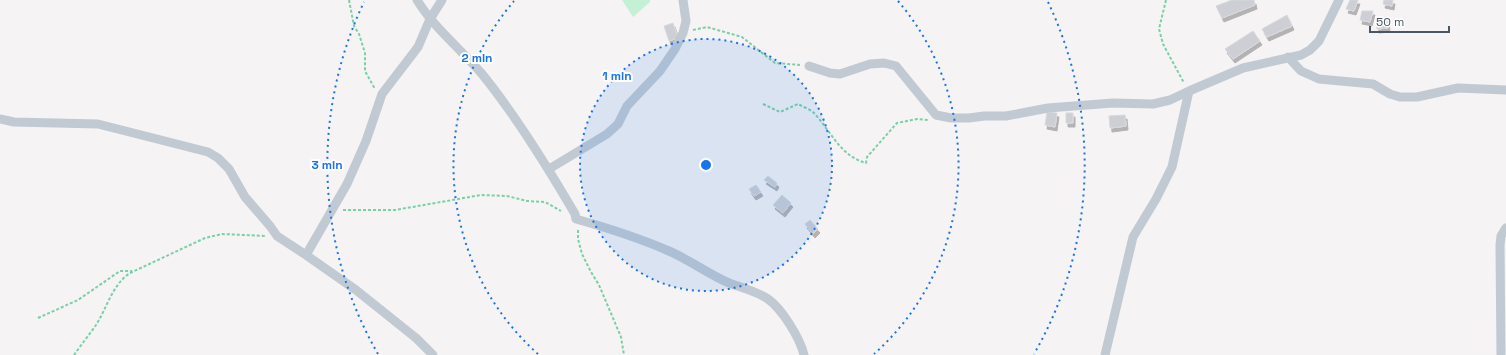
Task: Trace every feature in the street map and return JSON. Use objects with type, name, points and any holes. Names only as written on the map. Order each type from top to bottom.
[{"type":"street","points":[[418,0],[430,19],[482,74],[512,114],[549,169],[575,214],[576,219],[603,226],[670,251],[728,282],[754,291],[769,300],[780,311],[802,345],[804,355]]},
{"type":"street","points":[[306,254],[347,184],[366,141],[382,94],[418,47],[430,19],[442,0]]},
{"type":"street","points":[[549,169],[607,134],[618,124],[627,106],[666,64],[684,29],[686,21],[683,0]]},
{"type":"street","points":[[809,66],[830,73],[840,74],[870,64],[884,63],[896,66],[936,115],[951,118],[1006,116],[1048,108],[1113,103],[1153,104],[1170,100],[1243,68],[1301,55],[1310,50],[1319,41],[1339,0]]},
{"type":"street","points":[[1288,57],[1301,71],[1319,79],[1373,84],[1390,94],[1400,97],[1417,97],[1458,88],[1506,90]]},
{"type":"street","points":[[1105,355],[1134,237],[1156,199],[1172,167],[1189,91]]},
{"type":"street","points":[[0,119],[14,122],[98,124],[208,152],[218,158],[229,170],[245,198],[277,236],[306,254],[356,290],[416,338],[433,355]]},
{"type":"street","points":[[1501,355],[1500,245],[1501,236],[1506,228]]},
{"type":"path","points":[[349,0],[354,26],[359,34],[365,53],[365,71],[380,99]]},
{"type":"path","points":[[1166,0],[1159,29],[1163,44],[1189,91]]},
{"type":"path","points":[[684,29],[707,27],[742,37],[775,62],[809,66]]},
{"type":"path","points":[[763,104],[780,112],[798,104],[813,112],[842,150],[857,161],[866,163],[867,157],[897,123],[917,119],[933,120],[936,115]]},
{"type":"path","points":[[332,210],[395,210],[475,196],[507,196],[527,201],[545,202],[576,219],[578,239],[582,254],[599,285],[621,337],[624,355]]},
{"type":"path","points":[[74,355],[97,324],[122,278],[205,238],[222,234],[277,236]]},
{"type":"path","points":[[38,318],[78,300],[120,271],[134,271]]},
{"type":"green space","points":[[622,0],[650,0],[650,2],[633,17]]},
{"type":"building","points":[[1232,0],[1254,0],[1255,5],[1222,18],[1216,6]]},
{"type":"building","points":[[1350,0],[1358,0],[1354,11],[1346,9]]},
{"type":"building","points":[[1384,0],[1393,0],[1392,6],[1383,4]]},
{"type":"building","points":[[1362,11],[1373,11],[1370,22],[1360,20]]},
{"type":"building","points":[[1287,15],[1292,26],[1267,37],[1262,29]]},
{"type":"building","points":[[1387,17],[1388,28],[1377,29],[1376,18]]},
{"type":"building","points":[[673,23],[678,38],[669,41],[664,26]]},
{"type":"building","points":[[1253,31],[1260,41],[1233,59],[1225,49]]},
{"type":"building","points":[[1047,112],[1057,113],[1055,127],[1045,125]]},
{"type":"building","points":[[1066,113],[1073,113],[1073,123],[1066,123]]},
{"type":"building","points":[[1125,115],[1126,126],[1110,128],[1109,116]]},
{"type":"building","points":[[768,176],[777,183],[775,187],[764,180]]},
{"type":"building","points":[[756,185],[761,192],[754,196],[749,189]]},
{"type":"building","points":[[782,195],[791,203],[783,213],[773,205]]},
{"type":"building","points":[[810,220],[818,229],[813,234],[805,224]]}]
